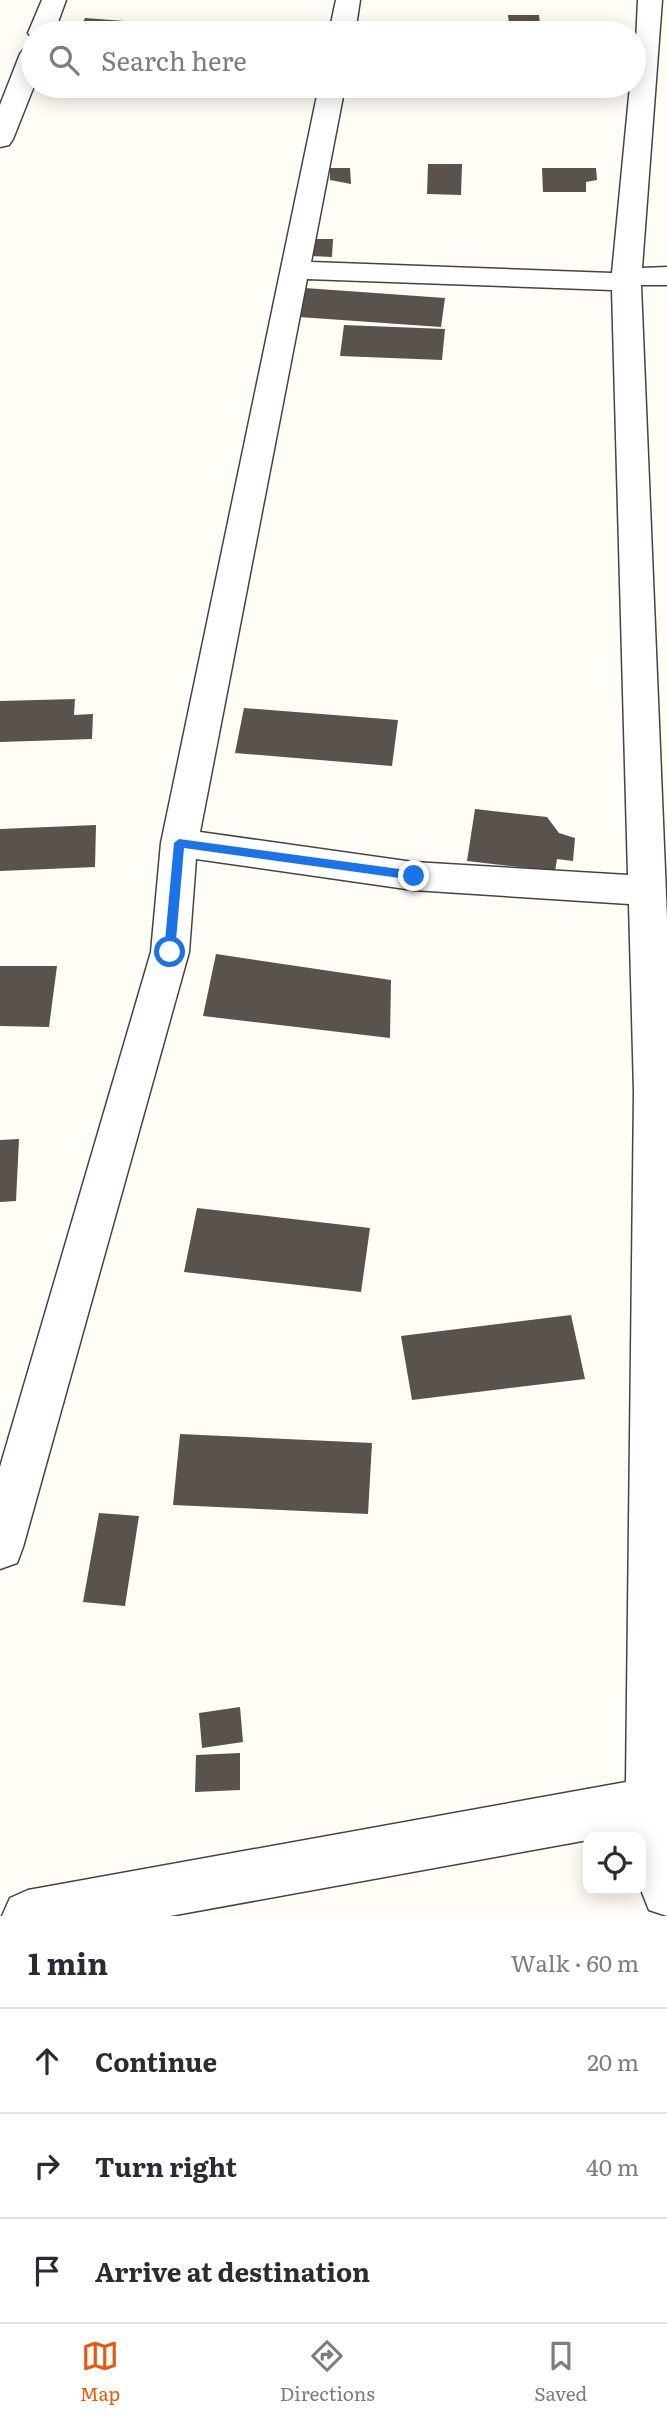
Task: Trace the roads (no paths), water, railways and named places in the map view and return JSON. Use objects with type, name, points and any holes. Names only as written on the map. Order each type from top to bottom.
[{"type":"street","points":[[46,21],[54,0]]},
{"type":"street","points":[[344,21],[348,0]]},
{"type":"street","points":[[646,47],[650,0]]},
{"type":"street","points":[[0,139],[21,85]]},
{"type":"street","points":[[0,1547],[170,952],[179,843],[330,98]]},
{"type":"street","points":[[642,98],[626,280],[654,731],[647,891],[654,1092],[659,1801],[667,1892]]},
{"type":"street","points":[[296,270],[626,280],[667,276]]},
{"type":"street","points":[[179,843],[414,876],[647,891]]},
{"type":"street","points":[[28,1916],[659,1801]]}]
